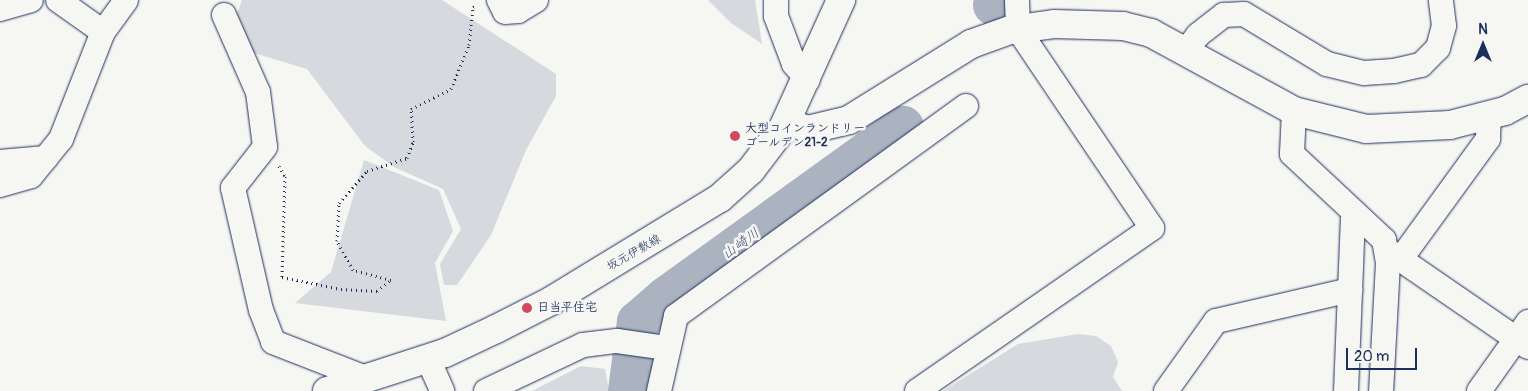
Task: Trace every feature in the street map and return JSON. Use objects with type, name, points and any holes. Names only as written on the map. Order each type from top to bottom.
[{"type":"street","points":[[0,9],[31,0]]},
{"type":"street","points":[[58,0],[103,32]]},
{"type":"street","points":[[0,185],[31,176],[61,139],[103,32],[126,0]]},
{"type":"street","points":[[498,0],[504,12],[518,11],[536,0]]},
{"type":"street","points":[[776,0],[776,16],[794,64],[808,80]]},
{"type":"street","name":"坂元伊敷線","points":[[327,391],[428,359],[551,301],[687,222],[751,170],[787,122],[808,80],[841,0]]},
{"type":"street","points":[[917,391],[1152,228],[1018,29],[1017,0]]},
{"type":"street","points":[[1186,51],[1217,7],[1244,14],[1262,22],[1327,64],[1364,72],[1394,71],[1421,65],[1438,48],[1444,26],[1441,0]]},
{"type":"street","points":[[224,15],[258,92],[265,147],[233,188],[260,310],[274,342],[368,379]]},
{"type":"street","points":[[787,122],[807,130],[849,120],[947,57],[971,44],[1018,29],[1054,24],[1123,26],[1151,33],[1294,111],[1341,124],[1392,130],[1433,128],[1489,116],[1528,98]]},
{"type":"street","points":[[659,391],[666,348],[676,316],[966,106]]},
{"type":"street","points":[[1294,111],[1292,154],[1384,240],[1394,255],[1524,336],[1479,391]]},
{"type":"street","points":[[1381,391],[1394,255],[1488,139],[1489,116]]},
{"type":"street","points":[[0,162],[46,158]]},
{"type":"street","points":[[1345,391],[1353,213]]},
{"type":"street","points":[[1166,391],[1216,321],[1350,290]]},
{"type":"street","points":[[486,391],[583,345],[617,341],[666,348]]},
{"type":"street","points":[[428,359],[442,391]]},
{"type":"path","points":[[265,147],[285,176],[282,278],[341,289],[377,291],[391,280],[353,270],[337,240],[339,203],[366,171],[407,158],[414,142],[411,110],[451,89],[469,46],[473,7],[486,0]]},
{"type":"shaded area","points":[[242,0],[442,0],[556,74],[556,96],[526,150],[491,235],[457,285],[444,285],[440,264],[461,229],[443,189],[394,167],[365,146],[307,69],[247,51],[234,22]]},
{"type":"shaded area","points":[[708,0],[755,0],[762,44],[731,23]]},
{"type":"shaded area","points":[[364,160],[439,190],[453,231],[435,263],[446,321],[295,303],[331,272]]},
{"type":"shaded area","points":[[1078,334],[1096,336],[1111,346],[1118,362],[1113,377],[1122,391],[943,391],[1018,344]]},
{"type":"shaded area","points":[[581,366],[605,369],[609,391],[532,391]]},
{"type":"waterway","name":"山崎川","points":[[994,5],[999,0]]},
{"type":"waterway","name":"山崎川","points":[[629,391],[638,322],[667,297],[903,127]]},
{"type":"place","name":"大型コインランドリー ゴールデン21-2","points":[[735,136]]},
{"type":"place","name":"日当平住宅","points":[[527,308]]}]
